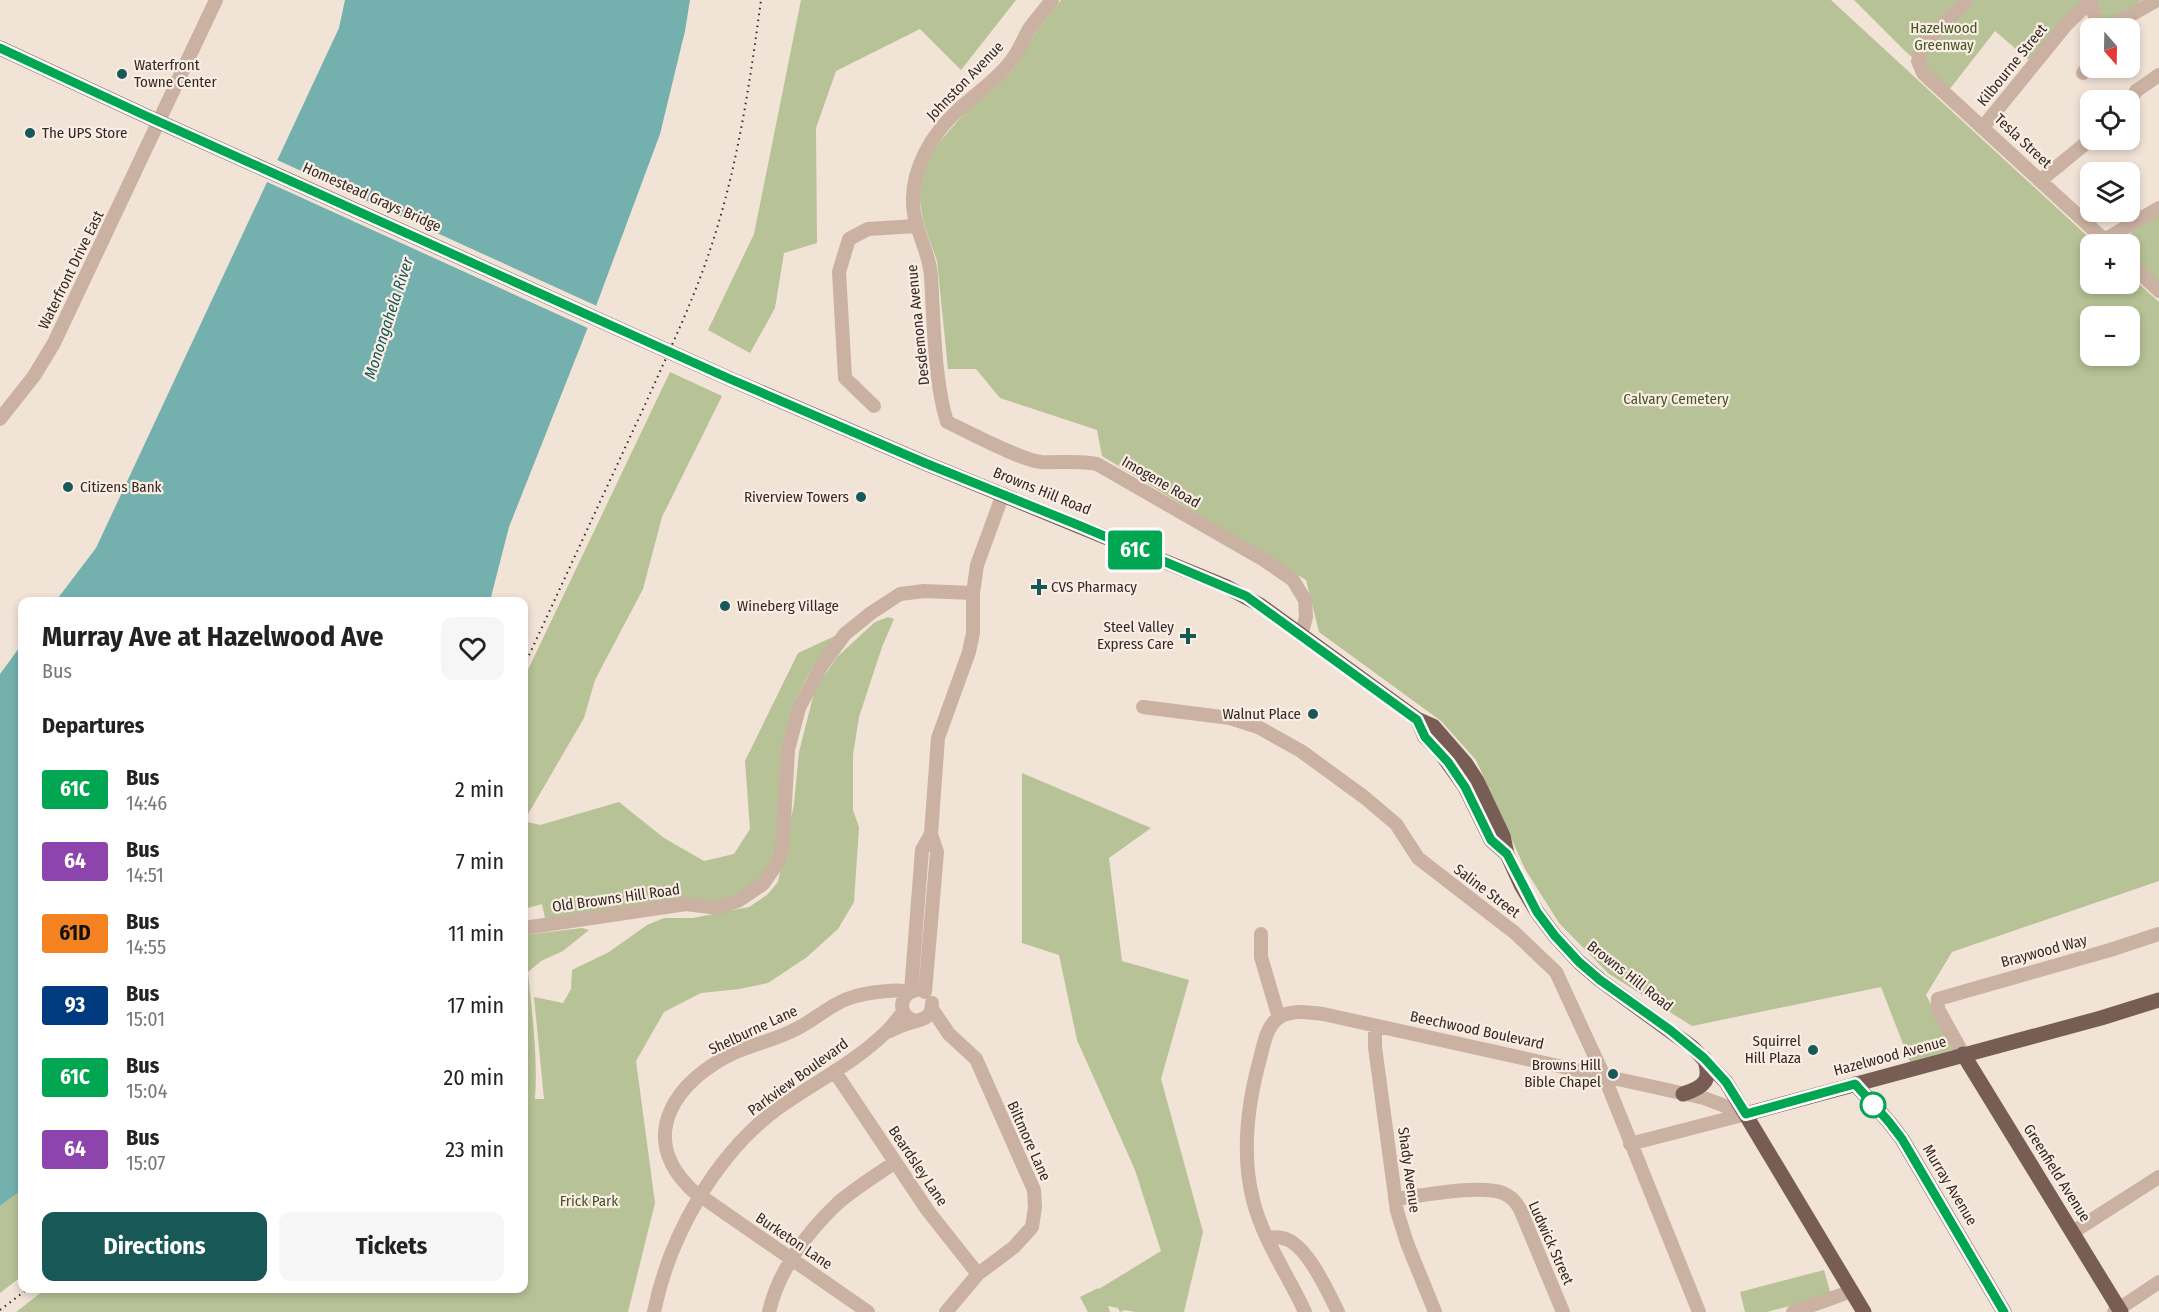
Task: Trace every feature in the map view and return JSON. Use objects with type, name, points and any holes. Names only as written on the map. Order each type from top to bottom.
[{"type":"main road","name":"Homestead Grays Bridge","points":[[0,48],[730,379]]},
{"type":"main road","name":"Browns Hill Road","points":[[730,379],[1246,596],[1417,720],[1425,737],[1448,762],[1465,787],[1491,840],[1507,854],[1537,912],[1555,936],[1579,962],[1600,980],[1670,1030],[1704,1058],[1726,1082],[1746,1114]]},
{"type":"main road","name":"Hazelwood Avenue","points":[[1746,1114],[2101,1018],[2159,1000]]},
{"type":"main road","name":"Greenfield Avenue","points":[[1963,1054],[2073,1232],[2118,1311]]},
{"type":"main road","points":[[1683,1094],[1697,1090],[1707,1078],[1708,1069],[1704,1058]]},
{"type":"main road","name":"Murray Avenue","points":[[1855,1084],[1902,1139],[2004,1312]]},
{"type":"main road","points":[[1746,1114],[1864,1312]]},
{"type":"street","name":"Waterfront Drive East","points":[[0,419],[34,376],[54,343],[216,0]]},
{"type":"street","name":"Johnston Avenue","points":[[916,226],[913,201],[918,167],[932,141],[956,112],[996,78],[1014,56],[1030,27],[1052,0]]},
{"type":"street","name":"Tesla Street","points":[[1967,0],[1923,45],[1918,61],[1923,73],[2098,234]]},
{"type":"street","points":[[2126,18],[2157,0]]},
{"type":"street","points":[[2091,1],[2097,18]]},
{"type":"street","name":"Kilbourne Street","points":[[1983,127],[2066,25],[2091,1]]},
{"type":"street","points":[[0,56],[157,127]]},
{"type":"street","points":[[2139,90],[2159,75]]},
{"type":"street","points":[[2041,180],[2080,148]]},
{"type":"street","points":[[2119,234],[2159,208]]},
{"type":"street","points":[[874,406],[845,378],[839,272],[849,239],[868,229],[916,226]]},
{"type":"street","name":"Desdemona Avenue","points":[[916,226],[931,271],[936,347],[947,422]]},
{"type":"street","points":[[2140,273],[2159,291]]},
{"type":"street","name":"Imogene Road","points":[[947,422],[1025,458],[1040,462],[1081,461],[1097,464],[1264,560],[1293,580],[1305,600],[1306,616],[1301,636]]},
{"type":"street","points":[[949,1034],[906,1016],[910,998],[922,850],[931,834],[938,738],[969,652],[973,633],[973,593],[977,565],[1003,494]]},
{"type":"street","name":"Old Browns Hill Road","points":[[528,927],[686,904],[718,908],[738,900],[763,884],[779,861],[783,839],[788,750],[799,708],[822,665],[845,634],[900,594],[924,591],[973,593]]},
{"type":"street","name":"Saline Street","points":[[1143,707],[1230,718],[1258,728],[1301,751],[1364,796],[1396,824],[1418,858],[1515,933],[1557,972],[1604,1076],[1699,1312]]},
{"type":"street","points":[[1261,934],[1261,957],[1279,1018],[1268,1030],[1255,1075],[1247,1130],[1249,1181],[1254,1203],[1267,1238],[1305,1312]]},
{"type":"street","name":"Braywood Way","points":[[1963,1054],[1938,1009],[1938,999],[2110,951],[2159,934]]},
{"type":"street","name":"Shelburne Lane","points":[[701,1197],[678,1177],[667,1151],[666,1125],[671,1107],[681,1092],[713,1065],[736,1052],[793,1031],[846,999],[877,991],[902,990],[910,998]]},
{"type":"street","points":[[910,998],[931,1000],[932,1009],[949,1034]]},
{"type":"street","name":"Parkview Boulevard","points":[[654,1312],[669,1259],[686,1221],[711,1179],[755,1128],[804,1090],[835,1072],[885,1033],[910,998]]},
{"type":"street","name":"Parkview Boulevard","points":[[885,1033],[928,1017],[932,1009]]},
{"type":"street","name":"Beechwood Boulevard","points":[[1279,1018],[1292,1013],[1307,1012],[1709,1100],[1746,1114]]},
{"type":"street","name":"Shady Avenue","points":[[1375,1026],[1395,1199],[1407,1243],[1435,1312]]},
{"type":"street","name":"Biltmore Lane","points":[[946,1312],[978,1274],[1014,1247],[1032,1227],[1035,1208],[1034,1190],[976,1059],[949,1034]]},
{"type":"street","name":"Beardsley Lane","points":[[835,1072],[928,1211],[978,1274]]},
{"type":"street","name":"Hazelwood Avenue","points":[[1630,1144],[1746,1114]]},
{"type":"street","points":[[769,1312],[771,1302],[791,1259],[807,1237],[839,1203],[895,1162]]},
{"type":"street","points":[[2073,1232],[2159,1177]]},
{"type":"street","name":"Ludwick Street","points":[[1395,1199],[1478,1190],[1494,1190],[1509,1196],[1520,1209],[1563,1312]]},
{"type":"street","name":"Burketon Lane","points":[[701,1197],[868,1312]]},
{"type":"street","points":[[1267,1238],[1286,1239],[1303,1252],[1325,1285],[1338,1312]]},
{"type":"street","points":[[2118,1311],[2159,1282]]},
{"type":"street","points":[[1793,1312],[1852,1291]]},
{"type":"green space","points":[[801,0],[1016,0],[961,70],[920,29],[836,71],[816,128],[817,243],[784,253],[775,308],[750,353],[708,330],[754,234]]},
{"type":"green space","name":"Calvary Cemetery","points":[[1061,0],[1831,0],[2085,234],[2080,234],[2080,294],[2140,294],[2140,285],[2159,302],[2159,881],[1952,952],[1926,995],[1955,1049],[1910,1062],[1881,987],[1692,1026],[1609,974],[1559,923],[1525,869],[1476,760],[1441,721],[1319,632],[1306,580],[1102,456],[1097,430],[1000,398],[976,369],[948,369],[937,261],[923,221],[919,195],[924,169],[937,145],[968,109],[1012,71],[1038,28]]},
{"type":"green space","name":"Hazelwood Greenway","points":[[1854,0],[2084,0],[2030,61],[1995,31],[1949,90],[1905,51]]},
{"type":"green space","points":[[2096,0],[2142,0],[2116,18],[2102,18]]},
{"type":"green space","points":[[2159,211],[2159,283],[2140,265],[2140,234],[2130,234]]},
{"type":"green space","points":[[670,372],[722,396],[662,517],[643,589],[595,680],[584,718],[528,814],[528,670]]},
{"type":"green space","name":"Frick Park","points":[[888,617],[894,619],[882,647],[859,717],[853,755],[853,810],[859,827],[854,902],[838,929],[807,957],[768,983],[740,989],[701,993],[664,1012],[636,1061],[655,1203],[628,1312],[16,1312],[41,1293],[528,1293],[528,972],[535,1051],[535,1099],[544,1099],[534,997],[563,1003],[571,989],[572,970],[609,952],[647,925],[664,918],[693,918],[749,907],[767,895],[778,882],[794,804],[799,752],[815,689],[837,657],[875,622]]},
{"type":"green space","points":[[837,635],[810,672],[796,699],[786,732],[778,830],[773,861],[766,872],[746,891],[718,902],[545,918],[542,904],[528,908],[528,822],[540,825],[619,802],[664,838],[704,861],[734,854],[750,829],[745,761],[798,653]]},
{"type":"green space","points":[[1022,773],[1151,828],[1109,858],[1122,961],[1189,980],[1161,1079],[1203,1232],[1184,1312],[1125,1310],[1120,1312],[1118,1308],[1108,1306],[1110,1312],[1088,1312],[1080,1297],[1099,1289],[1161,1251],[1135,1170],[1077,1040],[1059,955],[1022,943]]},
{"type":"green space","name":"Frick Park","points":[[582,928],[589,930],[563,951],[541,961],[528,972],[528,935]]},
{"type":"green space","points":[[18,1193],[18,1279],[0,1293],[0,1206]]},
{"type":"green space","points":[[1824,1270],[1831,1295],[1767,1312],[1745,1312],[1740,1292]]},
{"type":"water","name":"Monongahela River","points":[[345,0],[690,0],[685,31],[660,134],[592,317],[509,527],[491,597],[59,597],[96,548],[339,28]]},
{"type":"water","points":[[18,649],[18,1193],[0,1206],[0,674]]},
{"type":"pier","points":[[275,159],[599,307],[590,329],[265,181]]},
{"type":"railway","points":[[528,657],[644,407],[705,265],[736,154],[748,92],[761,0]]},
{"type":"railway","points":[[0,1310],[22,1293]]},
{"type":"bus line","name":"61C","points":[[0,48],[730,379],[925,463],[1246,596],[1417,720],[1425,737],[1440,752],[1465,787],[1491,840],[1507,854],[1521,885],[1555,936],[1579,962],[1600,980],[1670,1030],[1704,1058],[1726,1082],[1746,1114],[1855,1084],[1902,1139],[2004,1312]]},
{"type":"place","name":"Waterfront Towne Center","points":[[122,74]]},
{"type":"place","name":"The UPS Store","points":[[30,133]]},
{"type":"place","name":"Citizens Bank","points":[[68,487]]},
{"type":"place","name":"Riverview Towers","points":[[861,497]]},
{"type":"place","name":"CVS Pharmacy","points":[[1039,587]]},
{"type":"place","name":"Wineberg Village","points":[[725,606]]},
{"type":"place","name":"Steel Valley Express Care","points":[[1188,636]]},
{"type":"place","name":"Walnut Place","points":[[1313,714]]},
{"type":"place","name":"Squirrel Hill Plaza","points":[[1813,1050]]},
{"type":"place","name":"Browns Hill Bible Chapel","points":[[1613,1074]]}]
